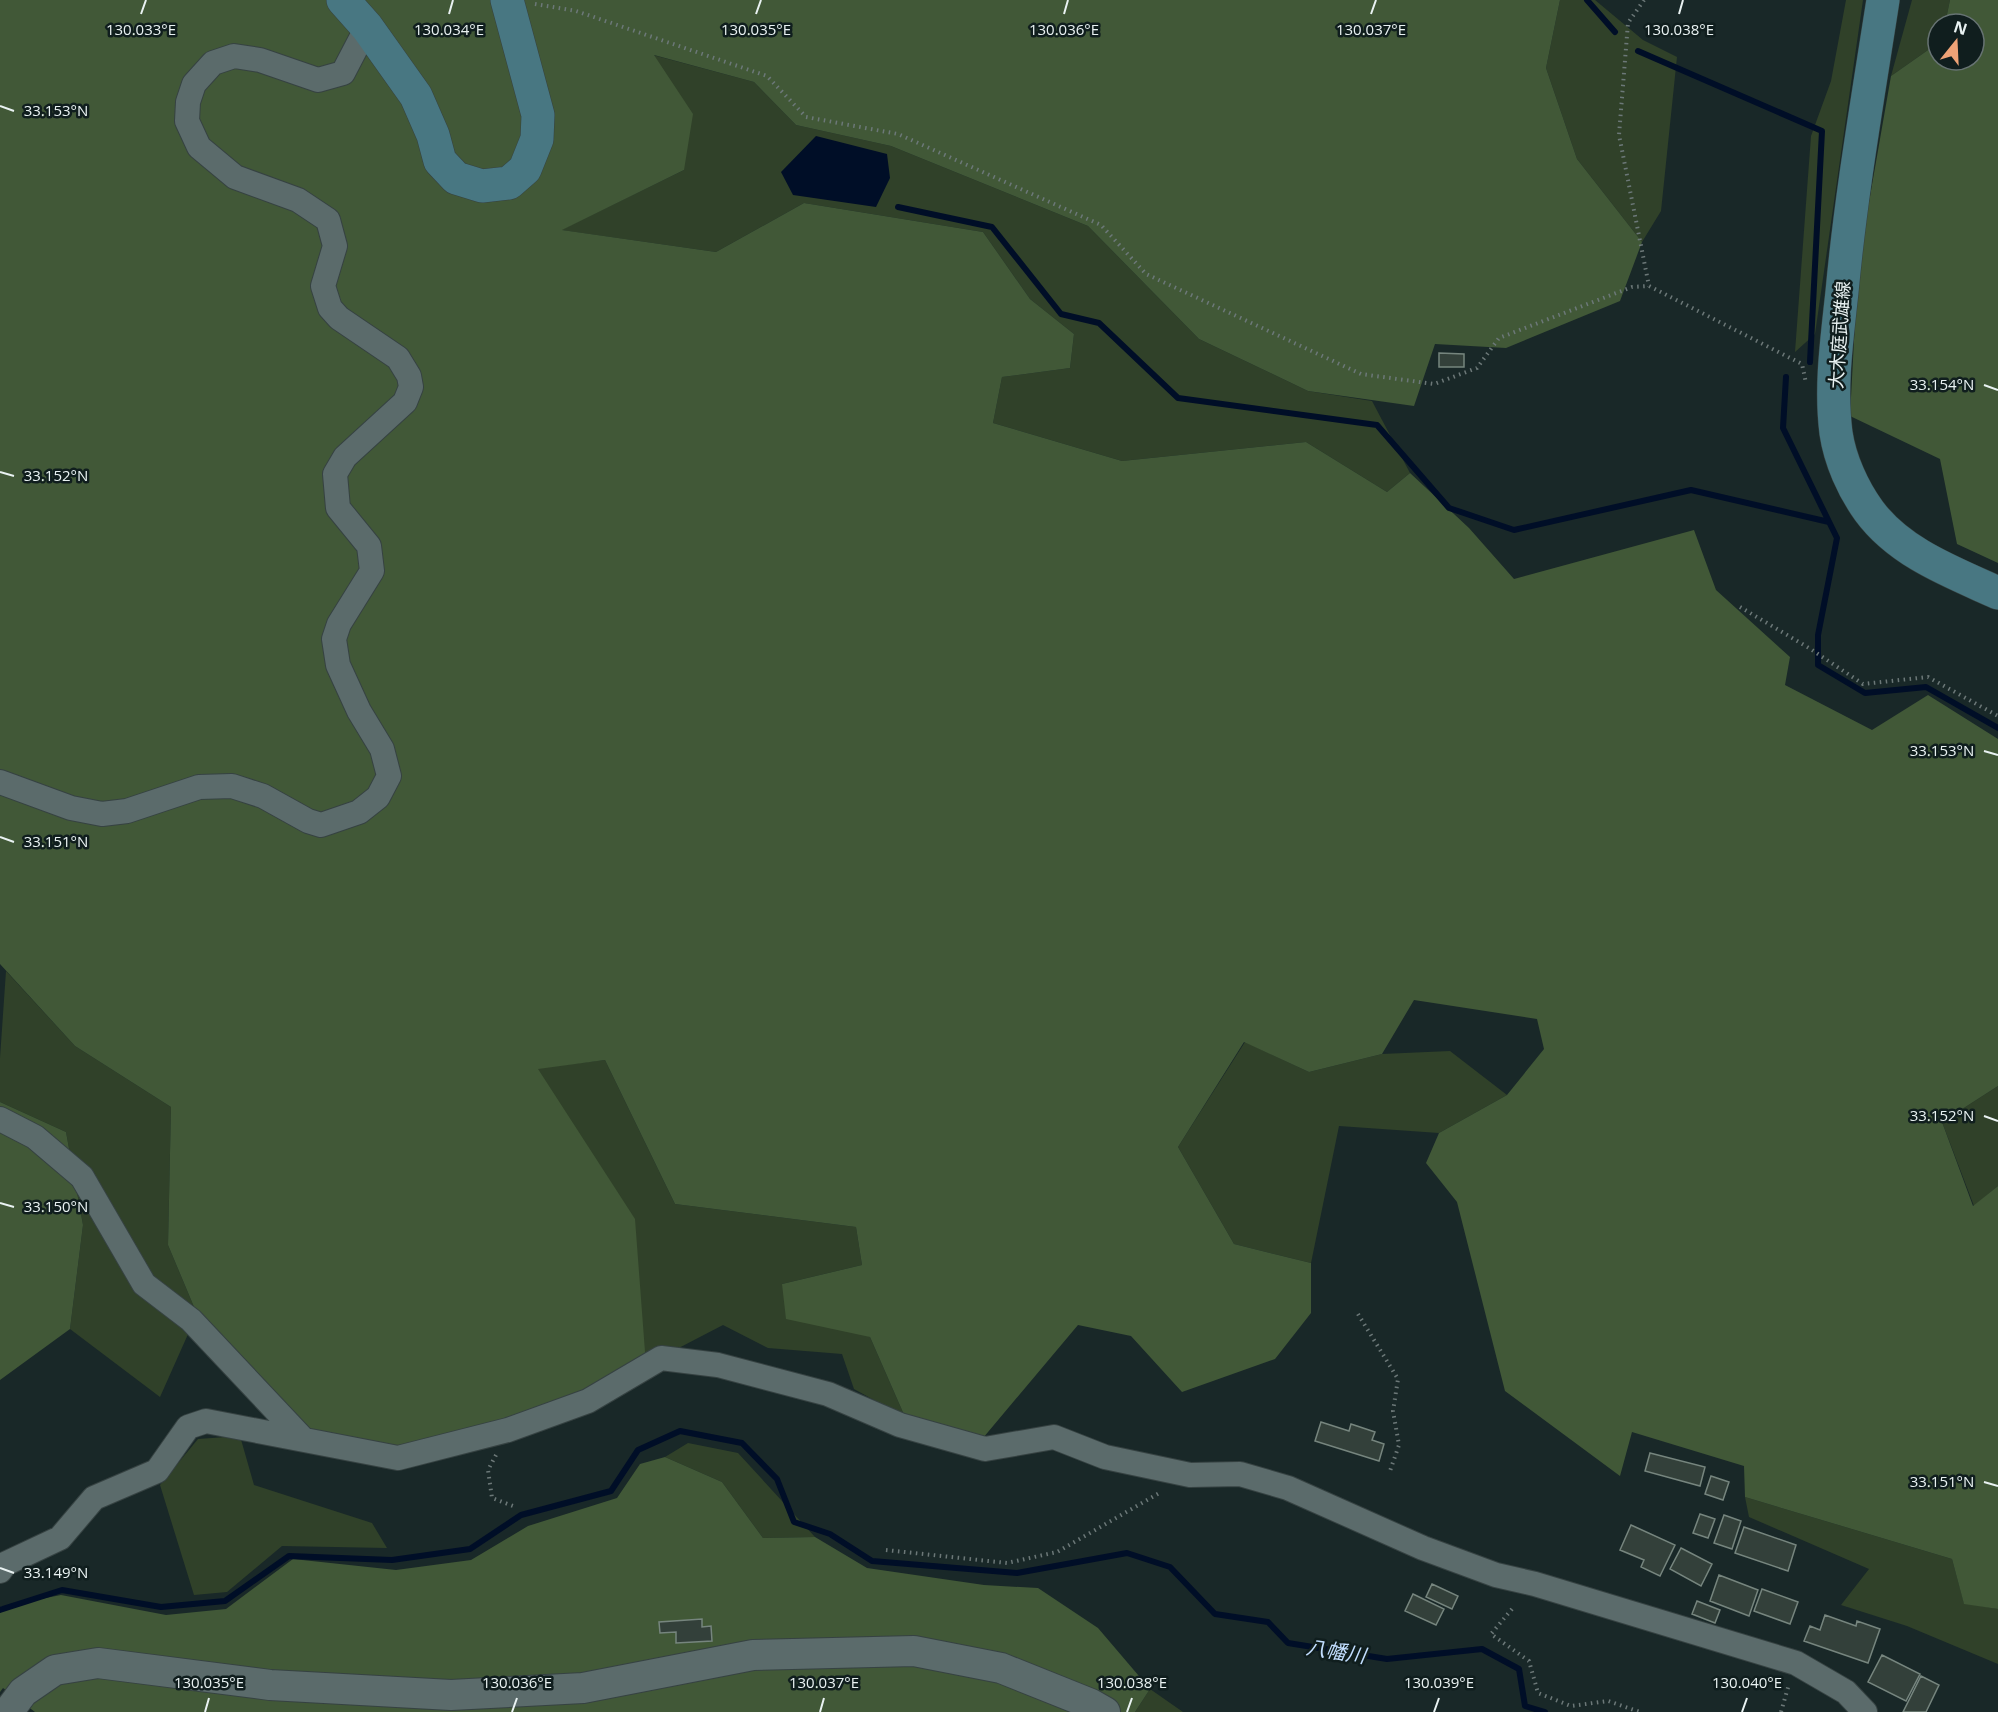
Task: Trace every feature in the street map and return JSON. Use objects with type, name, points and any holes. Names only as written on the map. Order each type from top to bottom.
[{"type":"main road","points":[[343,0],[367,27],[416,96],[434,135],[440,160],[456,178],[482,186],[509,183],[525,169],[537,139],[538,115],[519,2]]},
{"type":"main road","name":"大木庭武雄線","points":[[1883,0],[1849,213],[1833,377],[1836,433],[1844,466],[1869,512],[1902,545],[1998,593]]},
{"type":"street","points":[[0,782],[71,808],[102,814],[127,811],[199,787],[232,786],[263,796],[308,821],[321,825],[358,812],[378,796],[389,776],[382,749],[359,711],[338,665],[334,639],[339,624],[372,571],[369,546],[338,508],[335,474],[345,457],[405,402],[411,387],[409,376],[399,358],[339,318],[330,308],[322,286],[335,246],[328,220],[298,200],[236,177],[199,147],[187,121],[188,102],[194,84],[213,63],[234,56],[260,60],[318,80],[343,73],[367,27]]},
{"type":"street","points":[[0,1119],[35,1137],[82,1177],[144,1284],[191,1320],[303,1439]]},
{"type":"street","points":[[0,1571],[5,1564],[60,1538],[94,1498],[157,1471],[188,1427],[206,1421],[398,1458],[508,1430],[588,1401],[661,1358],[718,1365],[828,1394],[900,1425],[985,1449],[1054,1437],[1105,1457],[1190,1475],[1240,1474],[1288,1488],[1423,1548],[1496,1575],[1536,1584],[1796,1664],[1846,1692],[1865,1712]]},
{"type":"street","points":[[8,1712],[23,1692],[55,1670],[98,1663],[270,1685],[451,1695],[583,1689],[753,1655],[914,1651],[1000,1668],[1091,1704],[1105,1712]]},
{"type":"path","points":[[1644,0],[1628,23],[1619,135],[1649,286]]},
{"type":"path","points":[[519,2],[576,11],[767,76],[806,117],[898,134],[1101,225],[1146,274],[1361,374],[1434,384],[1477,368],[1499,338],[1632,287],[1649,286],[1802,364],[1806,384]]},
{"type":"path","points":[[1740,607],[1809,648],[1863,684],[1928,677],[1998,716]]},
{"type":"path","points":[[1358,1314],[1398,1379],[1393,1411],[1399,1445],[1390,1471]]},
{"type":"path","points":[[508,1430],[488,1470],[492,1498],[513,1506]]},
{"type":"path","points":[[886,1550],[1007,1563],[1057,1552],[1190,1475]]},
{"type":"path","points":[[1512,1609],[1491,1634],[1529,1661],[1538,1693],[1571,1706],[1608,1701],[1640,1712]]},
{"type":"path","points":[[1781,1712],[1796,1664]]},
{"type":"green space","points":[[0,0],[1560,0],[1546,68],[1577,159],[1642,242],[1620,301],[1506,348],[1435,344],[1414,406],[1308,391],[1199,339],[1088,226],[891,146],[796,125],[754,82],[654,55],[693,114],[684,170],[562,230],[716,252],[804,203],[983,232],[1030,299],[1074,334],[1070,368],[1002,377],[993,423],[1122,461],[1306,442],[1387,492],[1410,473],[1469,528],[1514,579],[1694,530],[1716,590],[1790,657],[1785,685],[1872,730],[1928,695],[1998,739],[1998,1086],[1942,1122],[1973,1206],[1998,1186],[1998,1609],[1964,1604],[1952,1559],[1745,1497],[1744,1466],[1632,1432],[1620,1476],[1505,1391],[1457,1202],[1426,1163],[1439,1133],[1507,1095],[1544,1049],[1537,1019],[1414,1000],[1382,1054],[1309,1072],[1244,1042],[1178,1147],[1234,1244],[1311,1263],[1311,1313],[1275,1359],[1182,1392],[1131,1336],[1078,1325],[983,1438],[905,1417],[870,1337],[786,1319],[782,1284],[862,1265],[856,1227],[675,1204],[605,1060],[538,1069],[635,1219],[646,1365],[496,1427],[397,1449],[294,1425],[197,1314],[168,1245],[171,1107],[75,1046],[0,964]]},
{"type":"green space","points":[[1560,0],[1595,0],[1643,40],[1677,57],[1661,211],[1642,242],[1577,159],[1546,68]]},
{"type":"green space","points":[[1846,0],[1863,0],[1815,334],[1795,352],[1811,136],[1831,81]]},
{"type":"green space","points":[[1912,0],[1950,0],[1948,12],[1926,12],[1926,51],[1891,76]]},
{"type":"green space","points":[[1950,0],[1998,0],[1998,563],[1957,544],[1940,459],[1850,416],[1858,265],[1891,76],[1926,51],[1926,72],[1986,72],[1986,12],[1948,12]]},
{"type":"green space","points":[[653,55],[754,82],[796,125],[891,146],[1088,226],[1199,339],[1308,391],[1372,401],[1410,473],[1387,492],[1306,442],[1122,461],[993,423],[1002,377],[1070,368],[1074,334],[1030,299],[983,232],[804,203],[716,252],[561,230],[684,170]]},
{"type":"green space","points":[[6,971],[75,1046],[171,1107],[168,1245],[197,1314],[160,1397],[70,1329],[83,1225],[66,1132],[0,1102],[0,1058]]},
{"type":"green space","points":[[1245,1042],[1309,1072],[1382,1054],[1450,1051],[1507,1095],[1439,1133],[1339,1126],[1311,1263],[1234,1244],[1178,1147]]},
{"type":"green space","points":[[605,1060],[675,1204],[856,1227],[862,1265],[782,1284],[870,1337],[905,1417],[854,1389],[842,1354],[768,1348],[723,1325],[646,1365],[537,1068]]},
{"type":"green space","points":[[1998,1086],[1998,1186],[1974,1206],[1942,1122]]},
{"type":"green space","points":[[0,1102],[66,1132],[83,1225],[70,1329],[0,1380]]},
{"type":"green space","points":[[240,1436],[254,1485],[372,1523],[387,1548],[282,1546],[227,1592],[194,1595],[160,1485],[198,1439]]},
{"type":"green space","points":[[688,1443],[738,1453],[815,1537],[763,1538],[722,1482],[665,1457]]},
{"type":"green space","points":[[665,1457],[722,1482],[763,1538],[815,1537],[867,1568],[984,1585],[1038,1588],[1098,1628],[1150,1689],[1135,1712],[35,1712],[3,1688],[0,1692],[0,1607],[61,1595],[166,1615],[226,1609],[293,1559],[396,1570],[471,1560],[528,1526],[617,1498],[640,1464]]},
{"type":"green space","points":[[1745,1497],[1952,1559],[1964,1603],[1998,1609],[1998,1664],[1907,1626],[1841,1605],[1869,1569],[1749,1517]]},
{"type":"green space","points":[[1150,1689],[1183,1712],[1135,1712]]},
{"type":"water","points":[[816,136],[887,154],[890,178],[876,207],[793,195],[781,172]]},
{"type":"building","points":[[1439,353],[1464,354],[1464,367],[1439,367]]},
{"type":"building","points":[[1321,1422],[1349,1431],[1351,1424],[1375,1432],[1372,1440],[1384,1444],[1379,1461],[1315,1441]]},
{"type":"building","points":[[1650,1453],[1705,1467],[1700,1486],[1645,1471]]},
{"type":"building","points":[[1711,1476],[1729,1482],[1723,1500],[1705,1494]]},
{"type":"building","points":[[1700,1514],[1715,1519],[1708,1538],[1693,1533]]},
{"type":"building","points":[[1724,1515],[1741,1521],[1732,1549],[1714,1543]]},
{"type":"building","points":[[1631,1525],[1675,1545],[1660,1576],[1641,1567],[1644,1560],[1620,1550]]},
{"type":"building","points":[[1744,1527],[1796,1545],[1788,1571],[1735,1553]]},
{"type":"building","points":[[1681,1548],[1712,1564],[1701,1586],[1670,1569]]},
{"type":"building","points":[[1719,1575],[1758,1590],[1749,1616],[1710,1601]]},
{"type":"building","points":[[1432,1584],[1458,1596],[1452,1609],[1426,1597]]},
{"type":"building","points":[[1762,1589],[1798,1602],[1790,1624],[1754,1611]]},
{"type":"building","points":[[1413,1594],[1444,1609],[1436,1625],[1405,1611]]},
{"type":"building","points":[[1697,1601],[1720,1610],[1715,1623],[1692,1614]]},
{"type":"building","points":[[1825,1615],[1856,1626],[1857,1621],[1880,1629],[1868,1663],[1804,1641],[1810,1626],[1820,1630]]},
{"type":"building","points":[[702,1619],[702,1627],[711,1626],[712,1641],[676,1643],[676,1632],[660,1633],[659,1622]]},
{"type":"building","points":[[1882,1655],[1920,1674],[1906,1701],[1868,1682]]},
{"type":"building","points":[[1921,1676],[1939,1685],[1926,1712],[1903,1712]]},
{"type":"waterway","points":[[1587,0],[1615,32]]},
{"type":"waterway","points":[[1638,51],[1822,131],[1810,362]]},
{"type":"waterway","points":[[898,207],[992,227],[1061,314],[1099,323],[1178,398],[1377,425],[1449,508],[1514,530],[1691,490],[1829,522]]},
{"type":"waterway","points":[[1786,377],[1783,428],[1837,538],[1818,635],[1818,665],[1865,693],[1926,687],[1998,728]]},
{"type":"waterway","name":"八幡川","points":[[0,1610],[62,1590],[161,1607],[225,1601],[289,1556],[392,1560],[470,1549],[521,1515],[611,1491],[638,1450],[680,1431],[742,1443],[777,1479],[794,1522],[830,1534],[872,1561],[1017,1573],[1127,1553],[1170,1567],[1215,1614],[1268,1622],[1288,1643],[1387,1659],[1482,1649],[1519,1669],[1525,1706],[1545,1712]]}]
